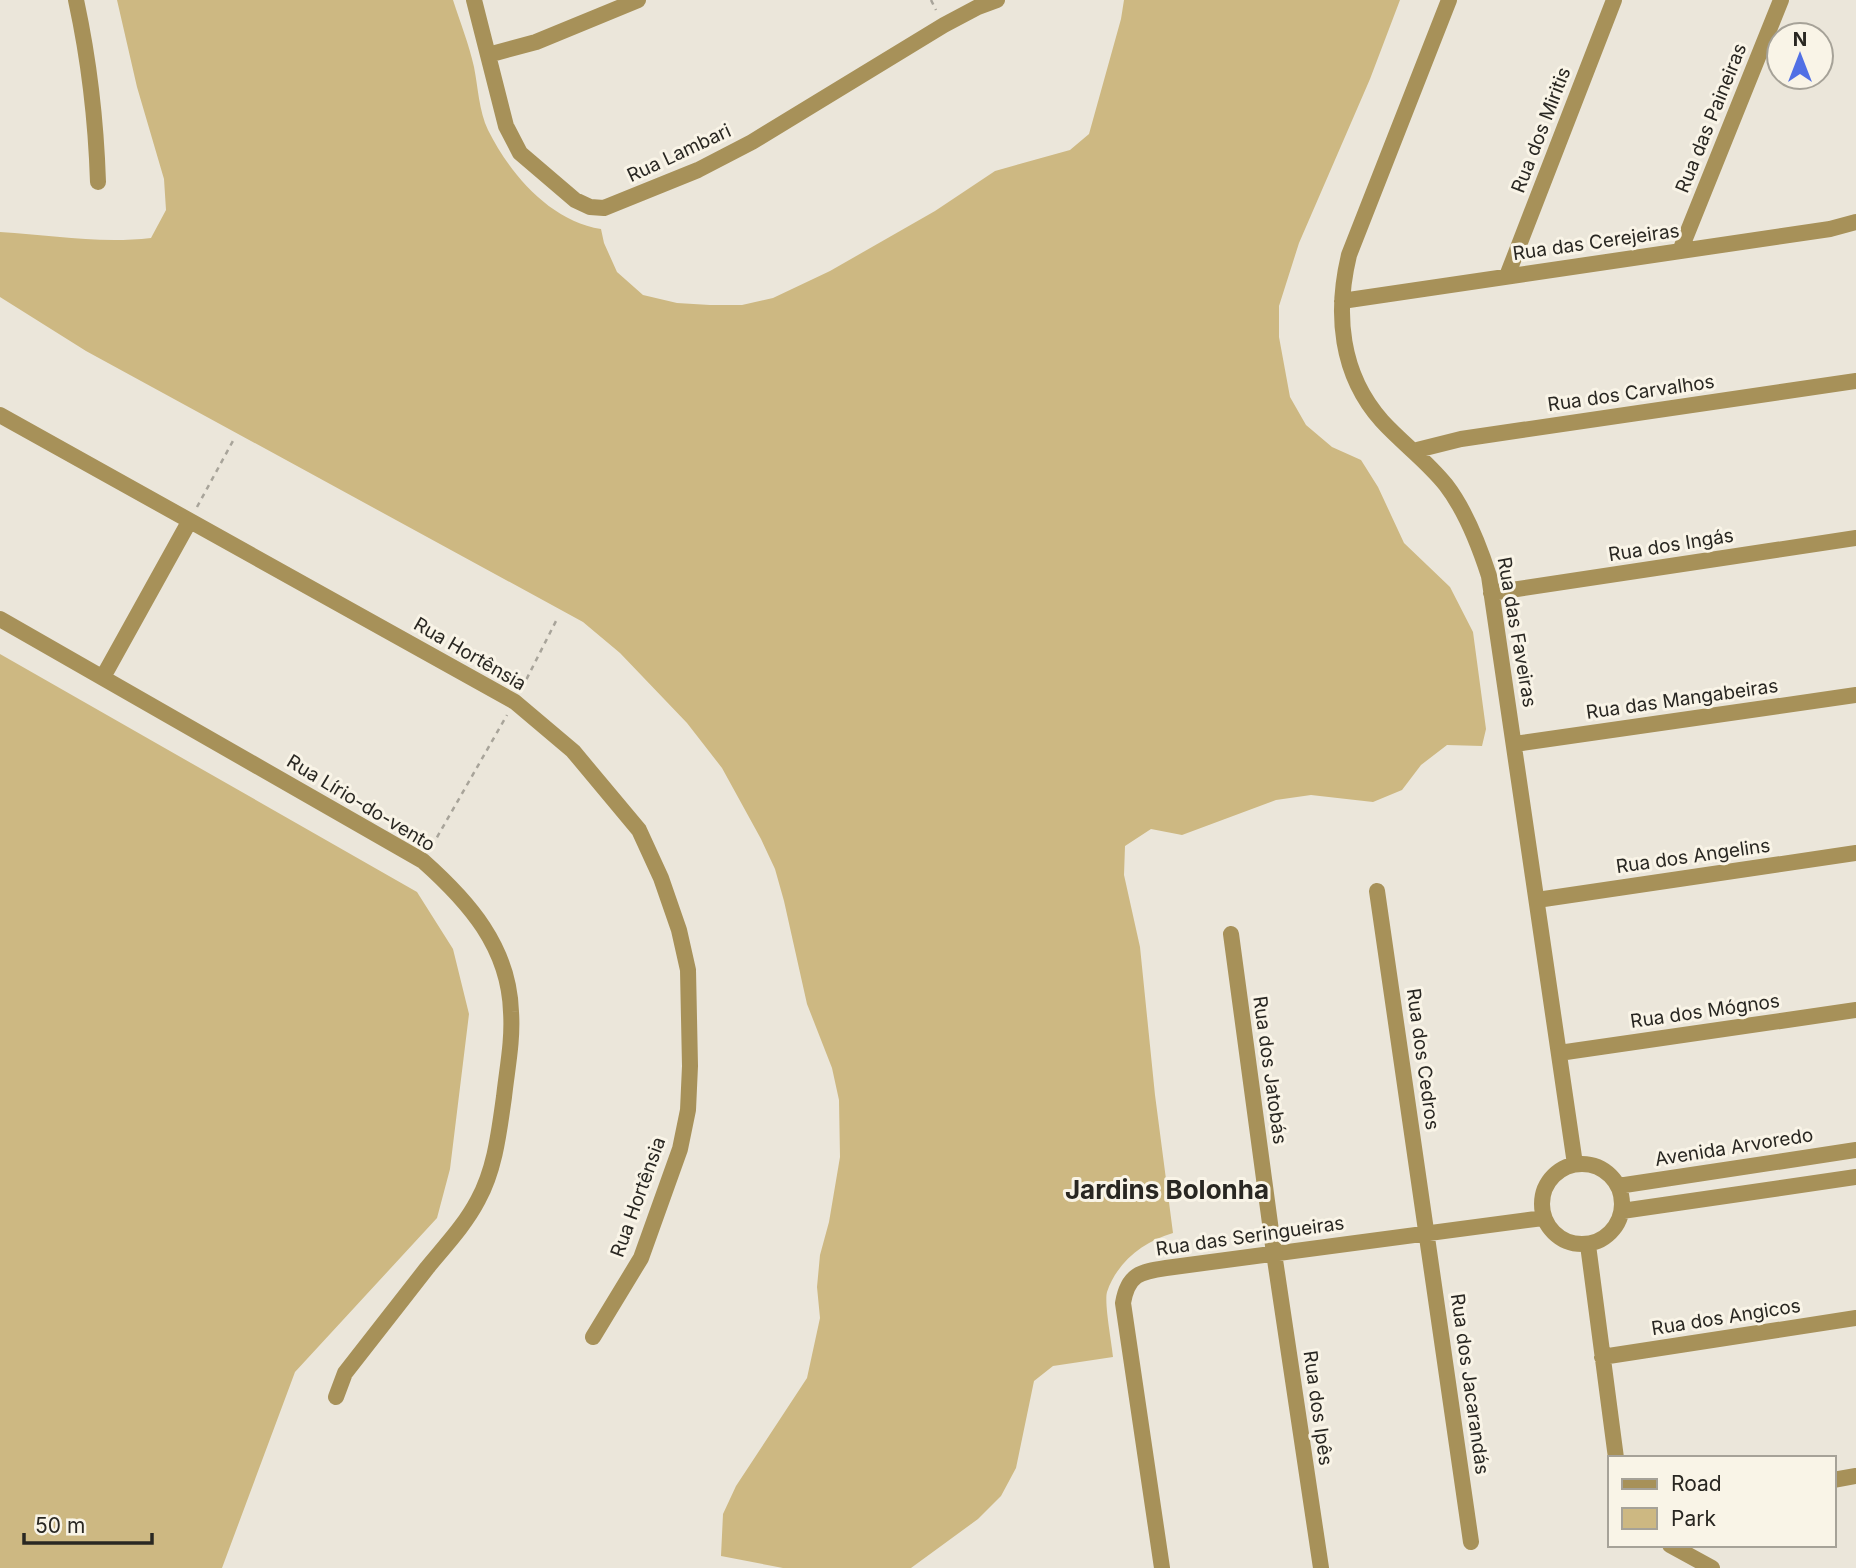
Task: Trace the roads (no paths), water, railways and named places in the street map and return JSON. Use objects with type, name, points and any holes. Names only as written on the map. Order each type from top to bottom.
[{"type":"street","points":[[76,0],[87,51],[98,182]]},
{"type":"street","name":"Rua Lambari","points":[[474,0],[506,126],[520,153],[575,200],[590,207],[604,208],[698,170],[752,142],[944,25],[978,6],[997,0]]},
{"type":"street","points":[[488,55],[536,42],[638,0]]},
{"type":"street","name":"Rua das Faveiras","points":[[1449,0],[1349,255],[1342,301],[1343,337],[1356,379],[1366,400],[1381,420],[1427,463],[1447,486],[1480,548],[1492,593],[1575,1164]]},
{"type":"street","name":"Rua dos Miritis","points":[[1507,276],[1614,0]]},
{"type":"street","name":"Rua das Paineiras","points":[[1680,251],[1780,0]]},
{"type":"street","name":"Rua das Cerejeiras","points":[[1342,301],[1830,229],[1856,222]]},
{"type":"street","name":"Rua dos Carvalhos","points":[[1413,451],[1461,439],[1856,381]]},
{"type":"street","name":"Rua Hortênsia","points":[[0,415],[515,702],[573,751],[639,830],[661,878],[679,930],[688,970],[688,1110],[680,1149],[641,1258],[593,1337]]},
{"type":"street","points":[[103,677],[189,522]]},
{"type":"street","name":"Rua dos Ingás","points":[[1492,593],[1856,538]]},
{"type":"street","name":"Rua Lírio-do-vento","points":[[0,619],[423,861],[471,908],[500,960],[508,987],[511,1043],[500,1128],[487,1181],[460,1226],[345,1373],[337,1396]]},
{"type":"street","name":"Rua das Mangabeiras","points":[[1515,744],[1856,695]]},
{"type":"street","name":"Rua dos Angelins","points":[[1537,900],[1856,853]]},
{"type":"street","name":"Rua dos Cedros","points":[[1377,891],[1427,1233]]},
{"type":"street","name":"Rua dos Jatobás","points":[[1231,934],[1274,1253]]},
{"type":"street","name":"Rua dos Mógnos","points":[[1559,1053],[1856,1010]]},
{"type":"street","name":"Avenida Arvoredo","points":[[1618,1186],[1856,1150]]},
{"type":"street","points":[[1575,1164],[1588,1164],[1611,1176],[1618,1186],[1622,1211],[1618,1223],[1600,1241],[1588,1245],[1560,1239],[1550,1230],[1543,1218],[1541,1203],[1547,1184],[1562,1169],[1575,1164]]},
{"type":"street","points":[[1622,1211],[1856,1177]]},
{"type":"street","name":"Rua das Seringueiras","points":[[1162,1568],[1123,1303],[1125,1291],[1132,1278],[1145,1271],[1543,1218]]},
{"type":"street","name":"Rua dos Jacarandás","points":[[1427,1233],[1471,1542]]},
{"type":"street","points":[[1588,1245],[1616,1456]]},
{"type":"street","name":"Rua dos Ipês","points":[[1274,1253],[1321,1568]]},
{"type":"street","name":"Rua dos Angicos","points":[[1602,1357],[1856,1318]]},
{"type":"street","points":[[1835,1480],[1856,1476]]},
{"type":"street","points":[[1674,1547],[1712,1568]]},
{"type":"district","name":"Jardins Bolonha","points":[[1167,1189]]}]
